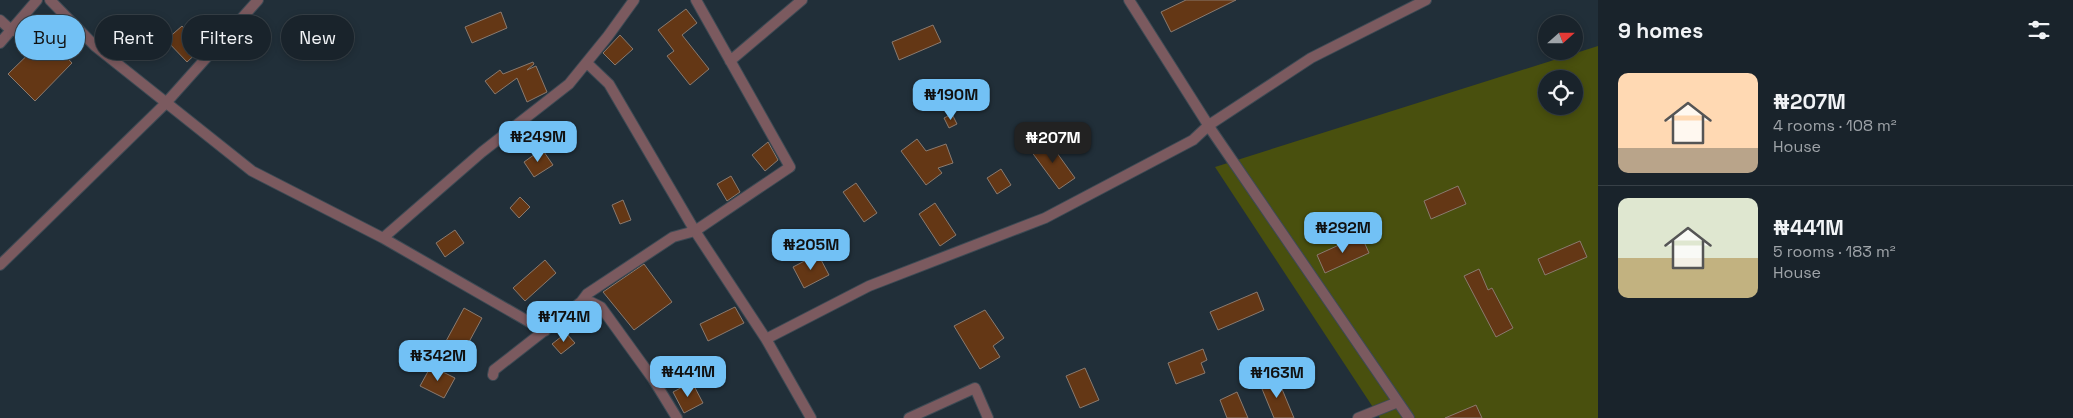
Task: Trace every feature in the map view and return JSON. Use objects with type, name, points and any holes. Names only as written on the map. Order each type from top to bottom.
[{"type":"street","points":[[0,43],[12,32],[38,0]]},
{"type":"street","points":[[50,0],[95,46],[165,104],[252,171],[383,238],[545,330]]},
{"type":"street","points":[[0,265],[165,104],[258,0]]},
{"type":"street","points":[[383,238],[482,152],[569,84],[634,0]]},
{"type":"street","points":[[493,375],[494,370],[581,302],[587,294],[673,237],[694,231],[790,167],[696,0]]},
{"type":"street","points":[[730,61],[802,0]]},
{"type":"street","points":[[1130,0],[1209,125],[1409,418]]},
{"type":"street","points":[[766,339],[869,286],[1045,218],[1193,140],[1209,125],[1311,58],[1426,0]]},
{"type":"street","points":[[0,20],[12,32]]},
{"type":"street","points":[[587,63],[609,84],[694,231],[766,339],[811,418]]},
{"type":"street","points":[[581,302],[591,302],[601,308],[652,379],[677,418]]},
{"type":"street","points":[[910,418],[975,388],[988,418]]},
{"type":"street","points":[[1358,418],[1398,402]]},
{"type":"green space","points":[[1598,46],[1598,418],[1380,418],[1215,167],[1554,60],[1583,60],[1583,51]]},
{"type":"building","points":[[1186,0],[1236,0],[1171,32],[1161,12]]},
{"type":"building","points":[[686,9],[697,23],[682,35],[709,69],[690,85],[667,56],[674,51],[658,30]]},
{"type":"building","points":[[501,12],[507,28],[472,43],[465,27]]},
{"type":"building","points":[[933,25],[941,42],[899,60],[892,42]]},
{"type":"building","points":[[182,26],[182,57],[172,46],[172,35]]},
{"type":"building","points":[[620,35],[633,49],[615,65],[603,53]]},
{"type":"building","points":[[22,60],[69,60],[72,63],[35,101],[8,74]]},
{"type":"building","points":[[533,62],[534,64],[527,70],[536,66],[547,92],[527,102],[517,78],[495,94],[485,81],[500,70],[503,74]]},
{"type":"building","points":[[952,114],[957,124],[949,128],[944,118]]},
{"type":"building","points":[[917,139],[926,151],[946,144],[953,163],[938,168],[942,173],[926,185],[901,151]]},
{"type":"building","points":[[1047,139],[1075,178],[1059,189],[1031,151]]},
{"type":"building","points":[[768,142],[778,160],[765,171],[752,155]]},
{"type":"building","points":[[542,149],[553,165],[534,177],[524,162]]},
{"type":"building","points":[[1001,169],[1011,185],[997,194],[987,178]]},
{"type":"building","points":[[731,176],[740,192],[727,201],[717,184]]},
{"type":"building","points":[[856,183],[877,213],[864,222],[843,192]]},
{"type":"building","points":[[1458,186],[1466,204],[1431,219],[1424,201]]},
{"type":"building","points":[[520,197],[530,207],[519,218],[510,208]]},
{"type":"building","points":[[623,200],[631,220],[620,224],[612,205]]},
{"type":"building","points":[[935,203],[956,235],[940,246],[919,214]]},
{"type":"building","points":[[455,230],[464,243],[445,257],[436,243]]},
{"type":"building","points":[[1361,235],[1369,253],[1325,273],[1317,255]]},
{"type":"building","points":[[1580,241],[1587,257],[1545,275],[1538,259]]},
{"type":"building","points":[[818,254],[829,275],[804,288],[793,267]]},
{"type":"building","points":[[545,260],[556,273],[525,301],[513,288]]},
{"type":"building","points":[[644,264],[672,302],[634,330],[603,292]]},
{"type":"building","points":[[1479,269],[1488,290],[1492,288],[1513,328],[1496,337],[1464,276]]},
{"type":"building","points":[[1257,292],[1264,310],[1218,330],[1210,312]]},
{"type":"building","points":[[735,307],[744,323],[708,341],[700,324]]},
{"type":"building","points":[[464,308],[482,318],[463,353],[445,343]]},
{"type":"building","points":[[985,310],[1004,338],[993,346],[1000,357],[980,369],[954,326]]},
{"type":"building","points":[[566,333],[575,343],[561,354],[552,344]]},
{"type":"building","points":[[1203,349],[1207,360],[1201,363],[1205,373],[1176,384],[1168,363]]},
{"type":"building","points":[[431,366],[455,378],[444,398],[420,386]]},
{"type":"building","points":[[1085,368],[1099,400],[1080,408],[1066,376]]},
{"type":"building","points":[[1277,377],[1294,418],[1274,418],[1260,384]]},
{"type":"building","points":[[692,382],[703,403],[684,413],[673,392]]},
{"type":"building","points":[[1237,392],[1248,418],[1227,418],[1220,400]]},
{"type":"building","points":[[1476,405],[1482,418],[1445,418]]}]
